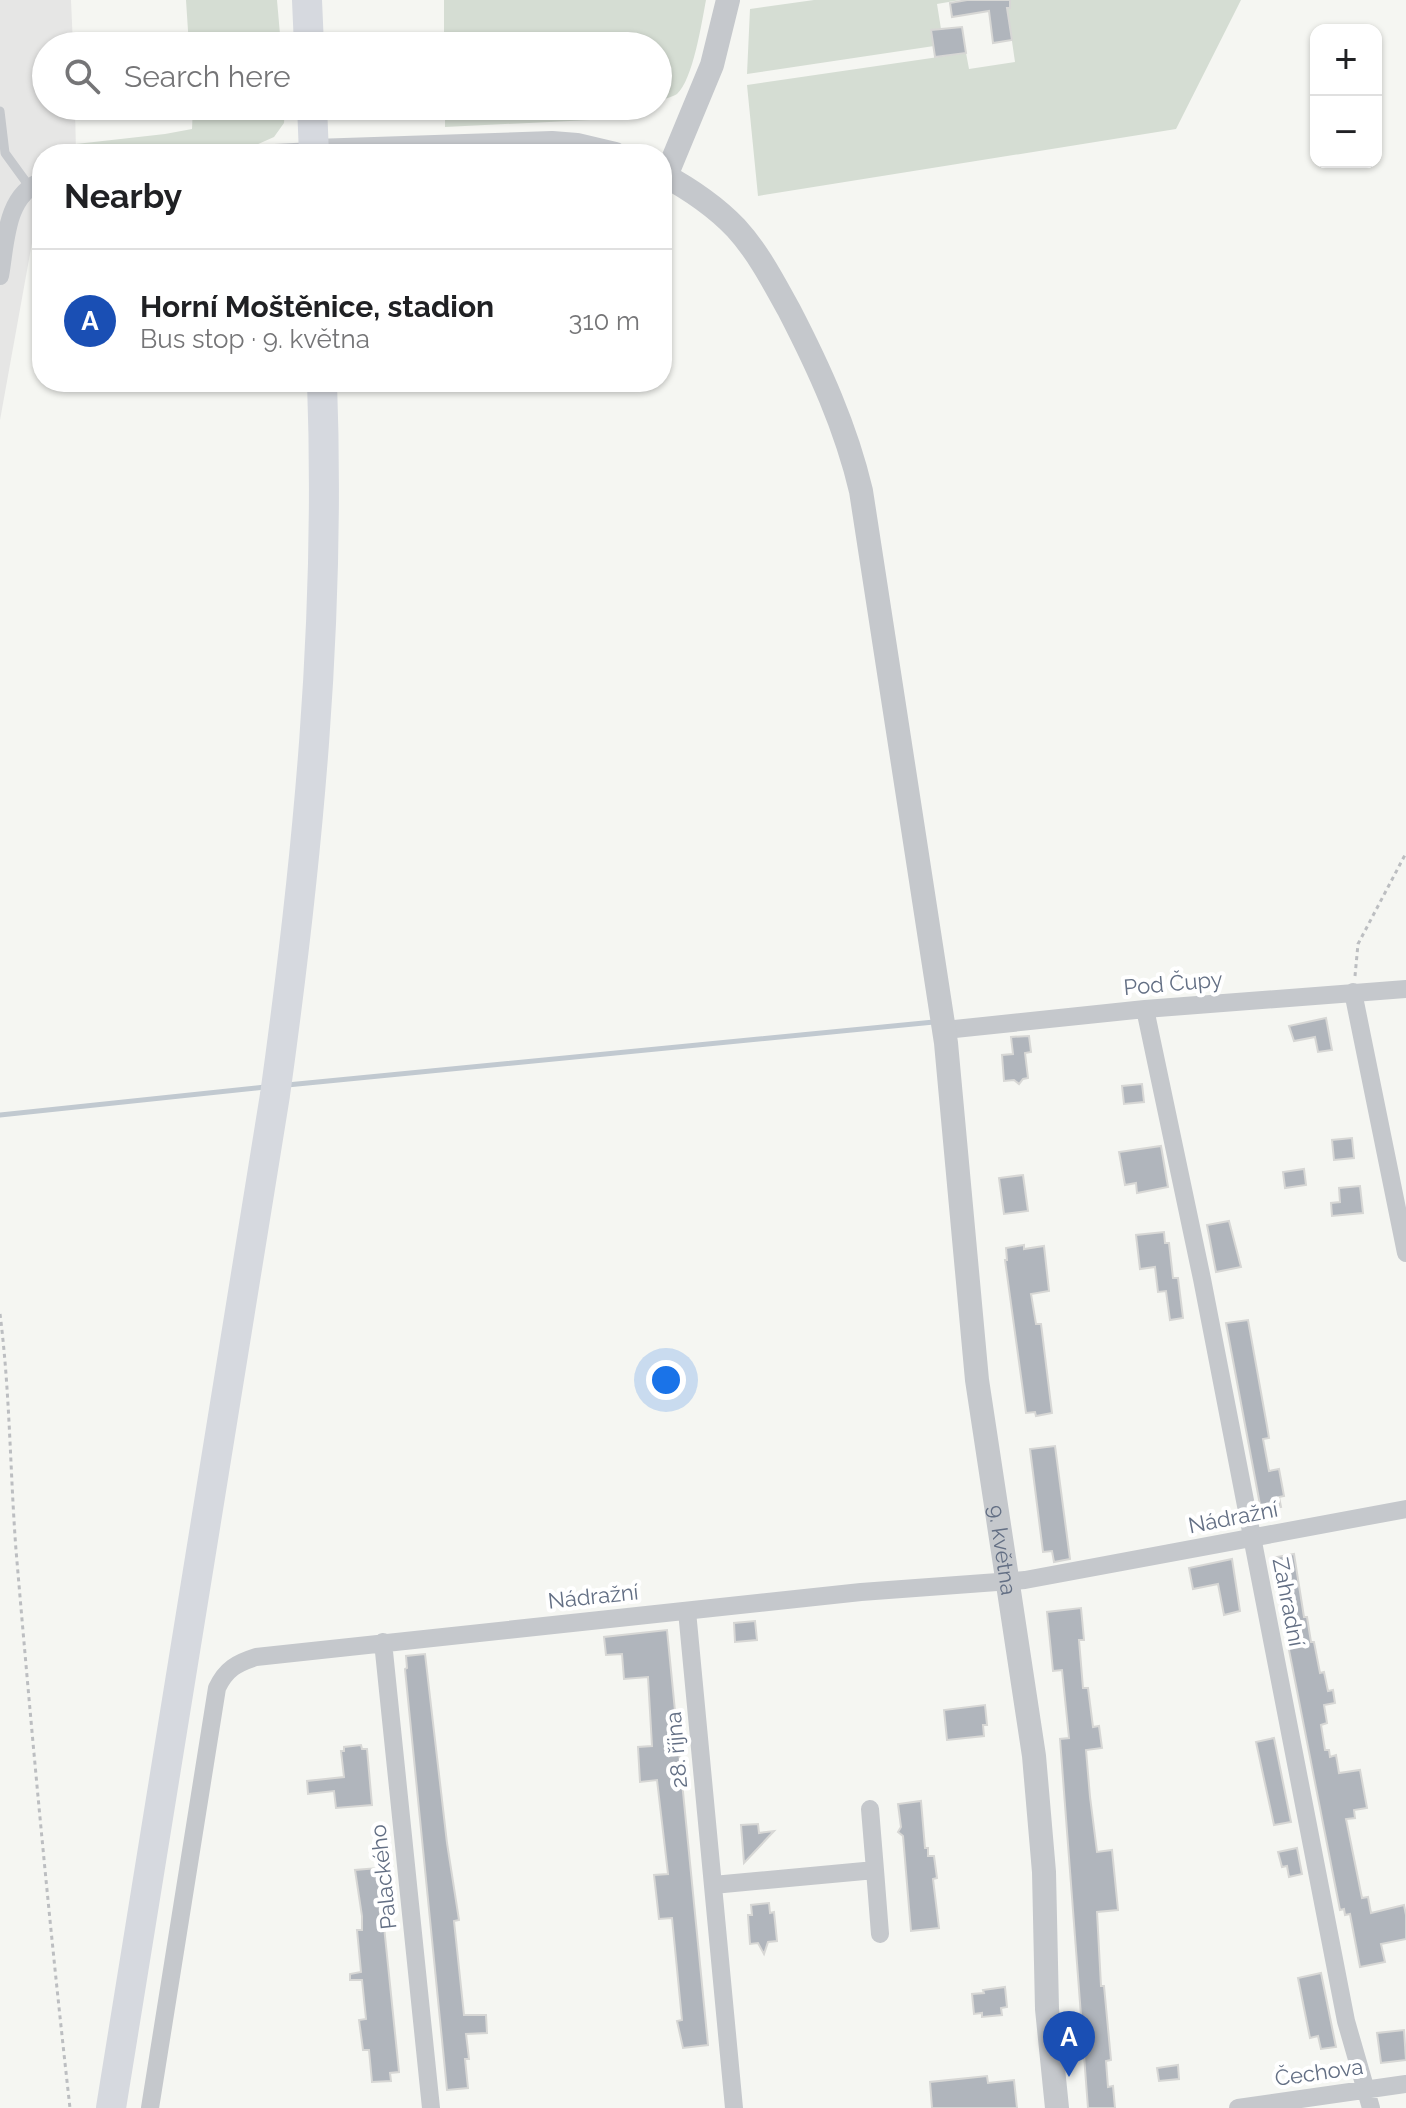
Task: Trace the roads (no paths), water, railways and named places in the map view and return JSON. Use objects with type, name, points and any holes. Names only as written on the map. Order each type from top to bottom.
[{"type":"main road","points":[[307,0],[308,32]]},
{"type":"main road","points":[[313,120],[314,144]]},
{"type":"main road","points":[[111,2108],[277,1084],[308,830],[316,737],[326,530],[322,392]]},
{"type":"street","points":[[672,157],[712,65],[728,0]]},
{"type":"street","points":[[482,144],[559,144]]},
{"type":"street","name":"9. května","points":[[672,180],[714,208],[750,246],[777,287],[846,435],[864,505],[945,1030],[973,1351],[1038,1788],[1044,1872],[1047,2009],[1057,2108]]},
{"type":"street","points":[[0,276],[12,211],[32,188]]},
{"type":"street","name":"Pod Čupy","points":[[945,1030],[1145,1009],[1406,989]]},
{"type":"street","points":[[1353,992],[1406,1253]]},
{"type":"street","name":"Zahradní","points":[[1145,1009],[1202,1279],[1343,2005],[1368,2099]]},
{"type":"street","name":"Nádražní","points":[[150,2108],[217,1688],[223,1674],[237,1663],[256,1657],[383,1642],[861,1592],[1006,1582],[1406,1509]]},
{"type":"street","name":"28. října","points":[[687,1611],[734,2108]]},
{"type":"street","name":"Palackého","points":[[383,1642],[431,2108]]},
{"type":"street","points":[[870,1809],[880,1934]]},
{"type":"street","points":[[713,1885],[875,1870]]},
{"type":"street","name":"Čechova","points":[[1238,2108],[1368,2099],[1406,2084]]},
{"type":"lane","points":[[0,111],[5,153],[32,179]]},
{"type":"waterway","points":[[287,1085],[934,1022]]},
{"type":"waterway","points":[[0,1115],[265,1087]]},
{"type":"place","name":"Horní Moštěnice, stadion","points":[[1069,2077]]}]
